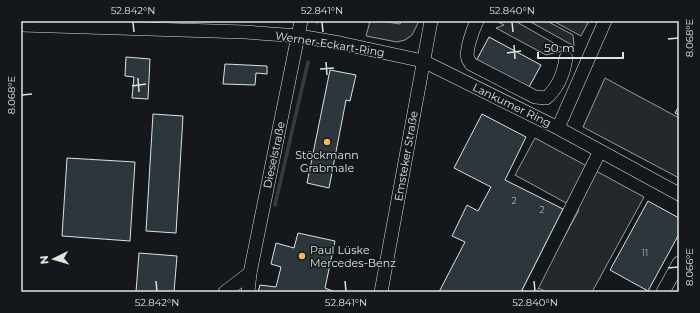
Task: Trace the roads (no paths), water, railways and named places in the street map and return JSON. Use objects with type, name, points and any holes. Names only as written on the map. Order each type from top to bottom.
[{"type":"street","name":"Dieselstraße","points":[[248,292],[250,273],[301,21]]},
{"type":"street","name":"Emsteker Straße","points":[[381,292],[431,21]]},
{"type":"street","points":[[477,21],[473,29],[468,59],[472,64],[535,97],[546,98],[551,94],[564,72],[566,58]]},
{"type":"street","points":[[558,128],[605,21]]},
{"type":"street","name":"Werner-Eckart-Ring","points":[[21,25],[245,32],[299,36],[340,43],[423,61]]},
{"type":"street","name":"Lankumer Ring","points":[[423,61],[558,128],[679,194]]},
{"type":"street","points":[[529,292],[600,151]]},
{"type":"street","points":[[663,292],[679,262]]},
{"type":"street","points":[[225,292],[250,273]]},
{"type":"waterway","points":[[275,205],[308,62]]},
{"type":"place","name":"Stöckmann Grabmale","points":[[327,142]]},
{"type":"place","name":"Paul Lüske Mercedes-Benz","points":[[302,256]]}]
